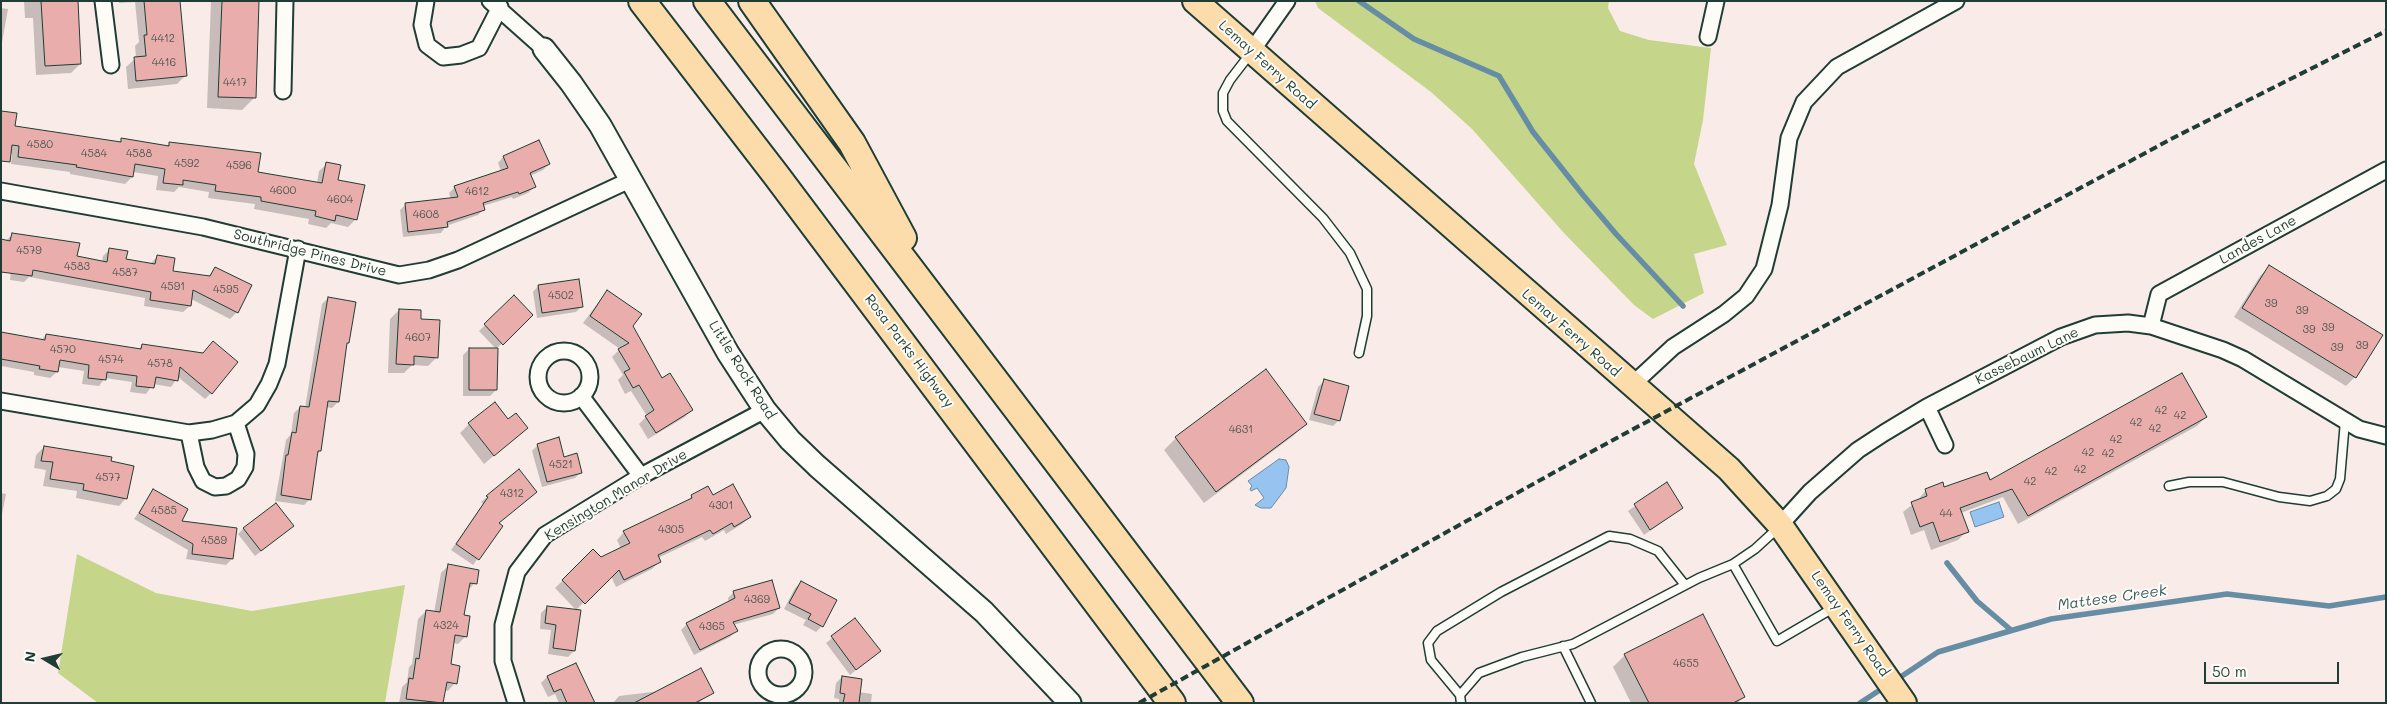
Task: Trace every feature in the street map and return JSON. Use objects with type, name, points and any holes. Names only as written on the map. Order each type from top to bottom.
[{"type":"highway","name":"Rosa Parks Highway","points":[[642,1],[794,198],[1172,703]]},
{"type":"highway","points":[[707,1],[1240,703]]},
{"type":"highway","points":[[752,1],[852,142],[944,314]]},
{"type":"main road","name":"Lemay Ferry Road","points":[[1195,1],[1728,470],[1780,525],[1904,703]]},
{"type":"street","points":[[103,1],[111,65]]},
{"type":"street","points":[[283,91],[285,1]]},
{"type":"street","name":"Little Rock Road","points":[[426,1],[422,24],[427,45],[443,57],[461,56],[480,48],[495,4],[544,49],[571,83],[600,125],[728,353],[765,410],[790,440],[817,466],[984,612],[1070,703]]},
{"type":"street","points":[[1251,52],[1286,1]]},
{"type":"street","points":[[1708,37],[1716,1]]},
{"type":"street","points":[[1632,385],[1673,347],[1724,314],[1746,296],[1764,269],[1780,205],[1790,138],[1804,102],[1837,67],[1956,1]]},
{"type":"street","name":"Landes Lane","points":[[2151,326],[2159,294],[2386,170]]},
{"type":"street","name":"Southridge Pines Drive","points":[[1,191],[203,227],[399,275],[428,270],[458,260],[632,179]]},
{"type":"street","points":[[1,401],[189,433],[212,430],[236,423],[257,405],[269,384],[277,364],[298,249]]},
{"type":"street","name":"Kassebaum Lane","points":[[1780,525],[1810,492],[1858,450],[1927,407],[2061,337],[2095,325],[2128,322],[2151,326],[2223,350],[2243,359],[2359,429],[2386,436]]},
{"type":"street","points":[[581,396],[641,476]]},
{"type":"street","points":[[1927,407],[1945,444]]},
{"type":"street","name":"Kensington Manor Drive","points":[[509,700],[503,662],[503,625],[517,572],[545,535],[641,476],[765,410]]},
{"type":"street","points":[[189,433],[196,467],[203,481],[214,487],[226,486],[238,479],[245,467],[246,454],[236,423]]},
{"type":"street","points":[[760,703],[772,694]]},
{"type":"lane","points":[[1251,52],[1230,80],[1223,93],[1223,111],[1227,121],[1323,218],[1350,253],[1367,289],[1367,316],[1360,353]]},
{"type":"lane","points":[[2169,486],[2189,482],[2223,482],[2279,497],[2310,501],[2327,496],[2336,489],[2340,479],[2345,421]]},
{"type":"lane","points":[[1685,585],[1658,552],[1630,539],[1609,536],[1501,592],[1437,631],[1428,643],[1431,660],[1460,699],[1479,673],[1522,657],[1573,644],[1685,585],[1733,564],[1755,549],[1780,525]]},
{"type":"lane","points":[[1733,564],[1777,641],[1838,606]]},
{"type":"lane","points":[[1563,646],[1591,703]]},
{"type":"green space","points":[[1315,1],[1609,1],[1608,8],[1620,31],[1649,40],[1711,48],[1703,120],[1694,164],[1727,245],[1694,254],[1704,293],[1653,319],[1634,305],[1564,233],[1472,129],[1431,92],[1318,8]]},
{"type":"green space","points":[[77,554],[156,593],[252,611],[405,585],[385,703],[98,703],[58,673]]},
{"type":"water","points":[[1279,459],[1286,460],[1289,467],[1286,488],[1271,508],[1261,508],[1255,505],[1264,498],[1257,488],[1251,491],[1252,486],[1248,481]]},
{"type":"water","points":[[1999,502],[2004,517],[1975,527],[1970,512]]},
{"type":"building","points":[[41,1],[78,1],[81,64],[45,66]]},
{"type":"building","points":[[144,1],[180,1],[187,76],[136,81],[134,57],[146,56],[144,35],[147,35]]},
{"type":"building","points":[[222,1],[259,1],[256,98],[218,97]]},
{"type":"building","points":[[1,111],[17,113],[15,126],[121,142],[121,138],[169,146],[169,142],[261,153],[258,172],[322,183],[326,162],[341,165],[338,180],[365,185],[357,220],[336,215],[335,221],[315,216],[316,211],[261,201],[261,197],[215,191],[216,185],[183,180],[183,185],[163,183],[165,169],[135,164],[133,177],[76,167],[77,165],[18,157],[19,146],[12,145],[10,162],[1,161]]},
{"type":"building","points":[[539,140],[550,164],[530,173],[536,187],[519,194],[518,192],[483,203],[485,210],[447,222],[448,227],[408,232],[405,203],[458,197],[454,186],[508,168],[503,156]]},
{"type":"building","points":[[12,233],[80,243],[77,256],[107,262],[109,248],[128,251],[126,259],[155,264],[157,255],[175,258],[173,271],[210,276],[215,267],[252,285],[238,313],[193,290],[191,306],[150,300],[151,292],[33,270],[32,276],[1,272],[1,239],[10,241]]},
{"type":"building","points":[[2269,265],[2383,335],[2356,378],[2242,308]]},
{"type":"building","points":[[579,279],[583,307],[542,313],[538,285]]},
{"type":"building","points":[[607,290],[642,314],[633,326],[662,378],[670,373],[693,410],[656,433],[645,416],[654,410],[639,385],[633,388],[624,372],[630,369],[618,349],[629,343],[590,316]]},
{"type":"building","points":[[514,295],[533,315],[503,345],[484,324]]},
{"type":"building","points":[[328,297],[356,302],[349,343],[347,343],[339,402],[328,401],[321,451],[318,451],[311,500],[281,495],[286,455],[288,455],[292,432],[296,433],[300,406],[309,407]]},
{"type":"building","points":[[399,309],[421,310],[421,319],[440,320],[438,358],[414,356],[414,365],[396,364]]},
{"type":"building","points":[[1,332],[45,340],[46,334],[141,349],[142,344],[203,353],[213,341],[238,362],[212,394],[180,367],[178,381],[156,377],[154,388],[136,386],[137,376],[107,372],[106,380],[88,378],[89,365],[60,360],[58,372],[39,369],[40,366],[1,359]]},
{"type":"building","points":[[469,348],[498,348],[497,390],[469,390]]},
{"type":"building","points":[[1266,369],[1307,424],[1216,492],[1175,437]]},
{"type":"building","points":[[2182,373],[2207,417],[2028,516],[2012,489],[1960,508],[1969,532],[1940,542],[1933,522],[1920,527],[1911,502],[1927,496],[1925,489],[1943,482],[1944,487],[1987,472],[1990,480]]},
{"type":"building","points":[[1324,379],[1349,386],[1340,421],[1314,414]]},
{"type":"building","points":[[495,402],[508,419],[516,413],[528,428],[494,456],[468,423]]},
{"type":"building","points":[[559,437],[564,457],[577,453],[582,473],[547,482],[537,444]]},
{"type":"building","points":[[44,446],[112,457],[111,461],[134,466],[127,499],[83,490],[84,484],[50,479],[53,462],[41,461]]},
{"type":"building","points":[[519,469],[537,492],[499,523],[503,526],[479,560],[456,544],[488,497],[486,496]]},
{"type":"building","points":[[1667,482],[1683,508],[1650,530],[1634,504]]},
{"type":"building","points":[[733,484],[751,517],[734,527],[732,523],[713,534],[710,530],[658,555],[661,562],[624,580],[619,570],[585,604],[562,580],[593,549],[601,557],[630,543],[623,531],[692,498],[691,495],[708,486],[713,495]]},
{"type":"building","points":[[153,489],[188,509],[182,521],[237,528],[233,559],[192,554],[193,544],[139,513]]},
{"type":"building","points":[[276,503],[294,526],[261,551],[243,528]]},
{"type":"building","points":[[448,564],[479,570],[477,584],[470,583],[464,615],[470,616],[467,637],[455,635],[451,664],[460,666],[457,684],[447,682],[443,703],[406,699],[409,678],[413,679],[416,658],[419,659],[426,610],[440,612]]},
{"type":"building","points":[[772,580],[780,608],[733,622],[738,631],[700,650],[686,623],[735,598],[733,591]]},
{"type":"building","points":[[801,581],[837,600],[823,627],[808,619],[811,614],[789,603]]},
{"type":"building","points":[[547,606],[581,610],[575,651],[553,648],[556,625],[545,623]]},
{"type":"building","points":[[1703,614],[1745,697],[1733,703],[1649,703],[1624,654]]},
{"type":"building","points":[[855,618],[881,651],[856,670],[831,636]]},
{"type":"building","points":[[576,663],[595,703],[567,703],[561,689],[554,692],[547,676]]},
{"type":"building","points":[[701,668],[714,693],[695,703],[634,703]]},
{"type":"building","points":[[842,676],[862,679],[859,703],[843,703],[845,694],[840,693]]},
{"type":"waterway","points":[[1359,1],[1414,39],[1499,76],[1533,132],[1583,195],[1616,234],[1683,306]]},
{"type":"waterway","points":[[1947,563],[1977,601],[2011,630]]},
{"type":"waterway","name":"Mattese Creek","points":[[1896,680],[1938,652],[2051,619],[2227,594],[2329,606],[2386,597]]},
{"type":"waterway","name":"Mattese Creek","points":[[1860,703],[1886,686]]},
{"type":"railway","points":[[1139,703],[1589,453],[2173,138],[2386,31]]}]
